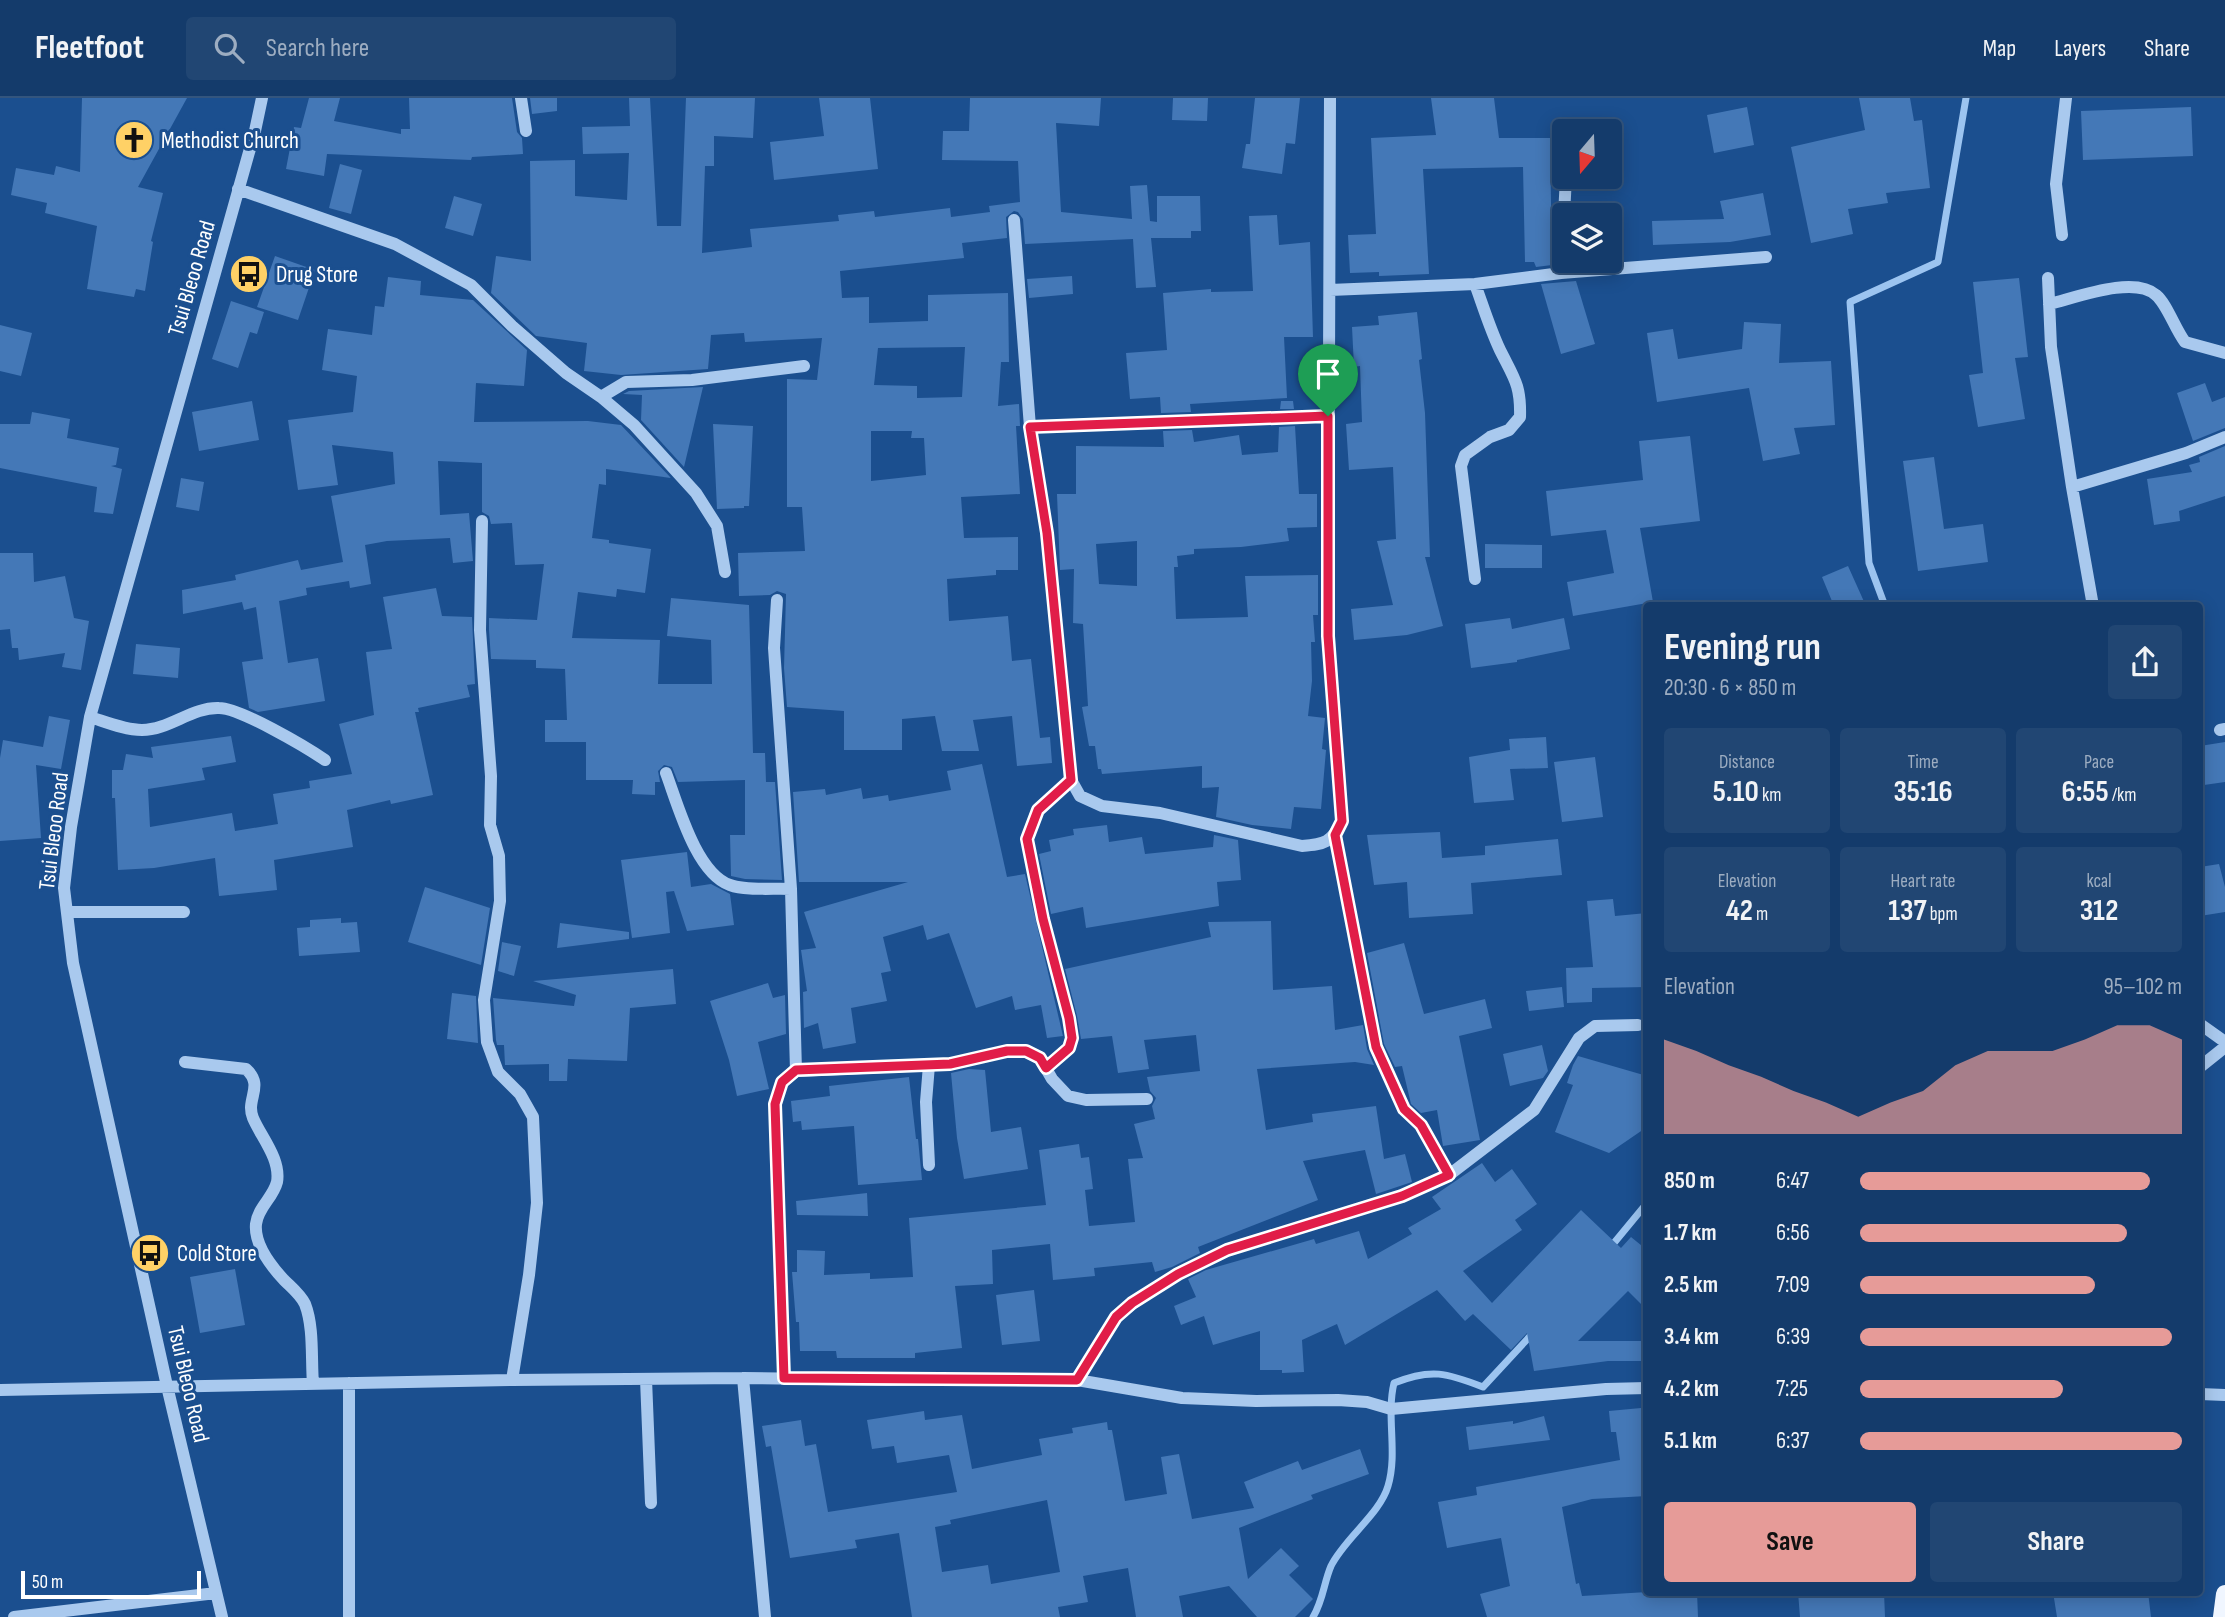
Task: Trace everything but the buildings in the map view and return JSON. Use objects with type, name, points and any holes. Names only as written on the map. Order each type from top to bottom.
[{"type":"main road","points":[[2222,1617],[2225,1594]]},
{"type":"street","name":"Tsui Bleoo Road","points":[[222,1617],[167,1386],[73,963],[64,888],[71,827],[90,717],[262,98]]},
{"type":"street","points":[[521,98],[526,131]]},
{"type":"street","points":[[1014,220],[1030,427],[1047,533],[1071,780],[1080,796],[1102,806],[1160,813],[1302,846],[1324,844],[1335,835],[1342,821],[1328,636],[1330,98]]},
{"type":"street","points":[[2062,235],[2056,184],[2066,98]]},
{"type":"street","points":[[238,189],[395,244],[471,285],[512,326],[566,373],[601,397],[634,425],[696,493],[717,526],[725,572]]},
{"type":"street","points":[[1622,268],[1766,257]]},
{"type":"street","points":[[1330,290],[1475,284],[1561,273]]},
{"type":"street","points":[[2048,278],[2051,347],[2092,602]]},
{"type":"street","points":[[1475,284],[1500,349],[1518,384],[1521,401],[1520,417],[1509,430],[1490,437],[1465,455],[1461,466],[1475,579]]},
{"type":"street","points":[[2049,304],[2125,286],[2146,289],[2157,295],[2185,342],[2225,353]]},
{"type":"street","points":[[601,397],[626,382],[692,380],[804,366]]},
{"type":"street","points":[[1030,427],[1328,416]]},
{"type":"street","points":[[2072,487],[2186,453],[2225,437]]},
{"type":"street","points":[[482,521],[480,630],[491,776],[491,825],[499,856],[500,901],[484,1000],[487,1042],[498,1072],[520,1094],[533,1117],[537,1203],[529,1275],[512,1380]]},
{"type":"street","points":[[778,600],[774,648],[791,889],[796,1070]]},
{"type":"street","points":[[90,717],[130,729],[143,730],[156,728],[207,709],[222,708],[301,744],[325,760]]},
{"type":"street","points":[[666,773],[697,853],[717,879],[732,886],[791,889]]},
{"type":"street","points":[[1046,1068],[1069,1048],[1072,1038],[1027,839],[1038,810],[1071,780]]},
{"type":"street","points":[[1335,835],[1376,1047],[1404,1109],[1421,1125],[1449,1175]]},
{"type":"street","points":[[67,912],[184,912]]},
{"type":"street","points":[[1077,1380],[1116,1317],[1132,1303],[1178,1274],[1227,1250],[1402,1196],[1449,1175],[1534,1110],[1579,1038],[1595,1026],[1638,1025]]},
{"type":"street","points":[[2203,1027],[2225,1045],[2203,1064]]},
{"type":"street","points":[[784,1378],[775,1104],[782,1082],[796,1070],[950,1064],[1007,1051],[1026,1051],[1040,1058],[1052,1079],[1068,1096],[1086,1100],[1147,1099]]},
{"type":"street","points":[[185,1062],[246,1069],[253,1076],[255,1088],[251,1105],[252,1117],[261,1130],[277,1169],[271,1196],[260,1209],[256,1225],[259,1245],[304,1303],[309,1320],[313,1384]]},
{"type":"street","points":[[929,1065],[926,1102],[929,1165]]},
{"type":"street","points":[[743,1378],[765,1617]]},
{"type":"street","points":[[646,1379],[652,1503]]},
{"type":"street","points":[[0,1390],[512,1380],[1077,1380],[1182,1398],[1266,1402],[1338,1400],[1367,1402],[1391,1409],[1606,1389],[1643,1388]]},
{"type":"street","points":[[349,1383],[349,1617]]},
{"type":"street","points":[[2203,1395],[2225,1395]]},
{"type":"street","points":[[14,1617],[216,1593]]},
{"type":"waterway","points":[[1884,602],[1869,563],[1850,302],[1938,262],[1966,98]]},
{"type":"waterway","points":[[1609,1249],[1643,1208]]},
{"type":"waterway","points":[[1313,1617],[1331,1566],[1344,1546],[1378,1507],[1388,1486],[1392,1461],[1391,1408],[1394,1383],[1418,1375],[1439,1374],[1483,1387],[1533,1333]]},
{"type":"place","name":"Methodist Church","points":[[134,140]]},
{"type":"place","name":"Drug Store","points":[[249,274]]},
{"type":"place","name":"Cold Store","points":[[150,1253]]},
{"type":"route","points":[[1328,416],[1328,636],[1342,821],[1335,835],[1376,1047],[1404,1109],[1421,1125],[1449,1175],[1402,1196],[1227,1250],[1178,1274],[1132,1303],[1116,1317],[1077,1380],[784,1378],[775,1104],[782,1082],[796,1070],[950,1064],[1007,1051],[1026,1051],[1040,1058],[1046,1068],[1069,1048],[1072,1038],[1027,839],[1038,810],[1071,780],[1047,533],[1030,427],[1328,416]]}]
